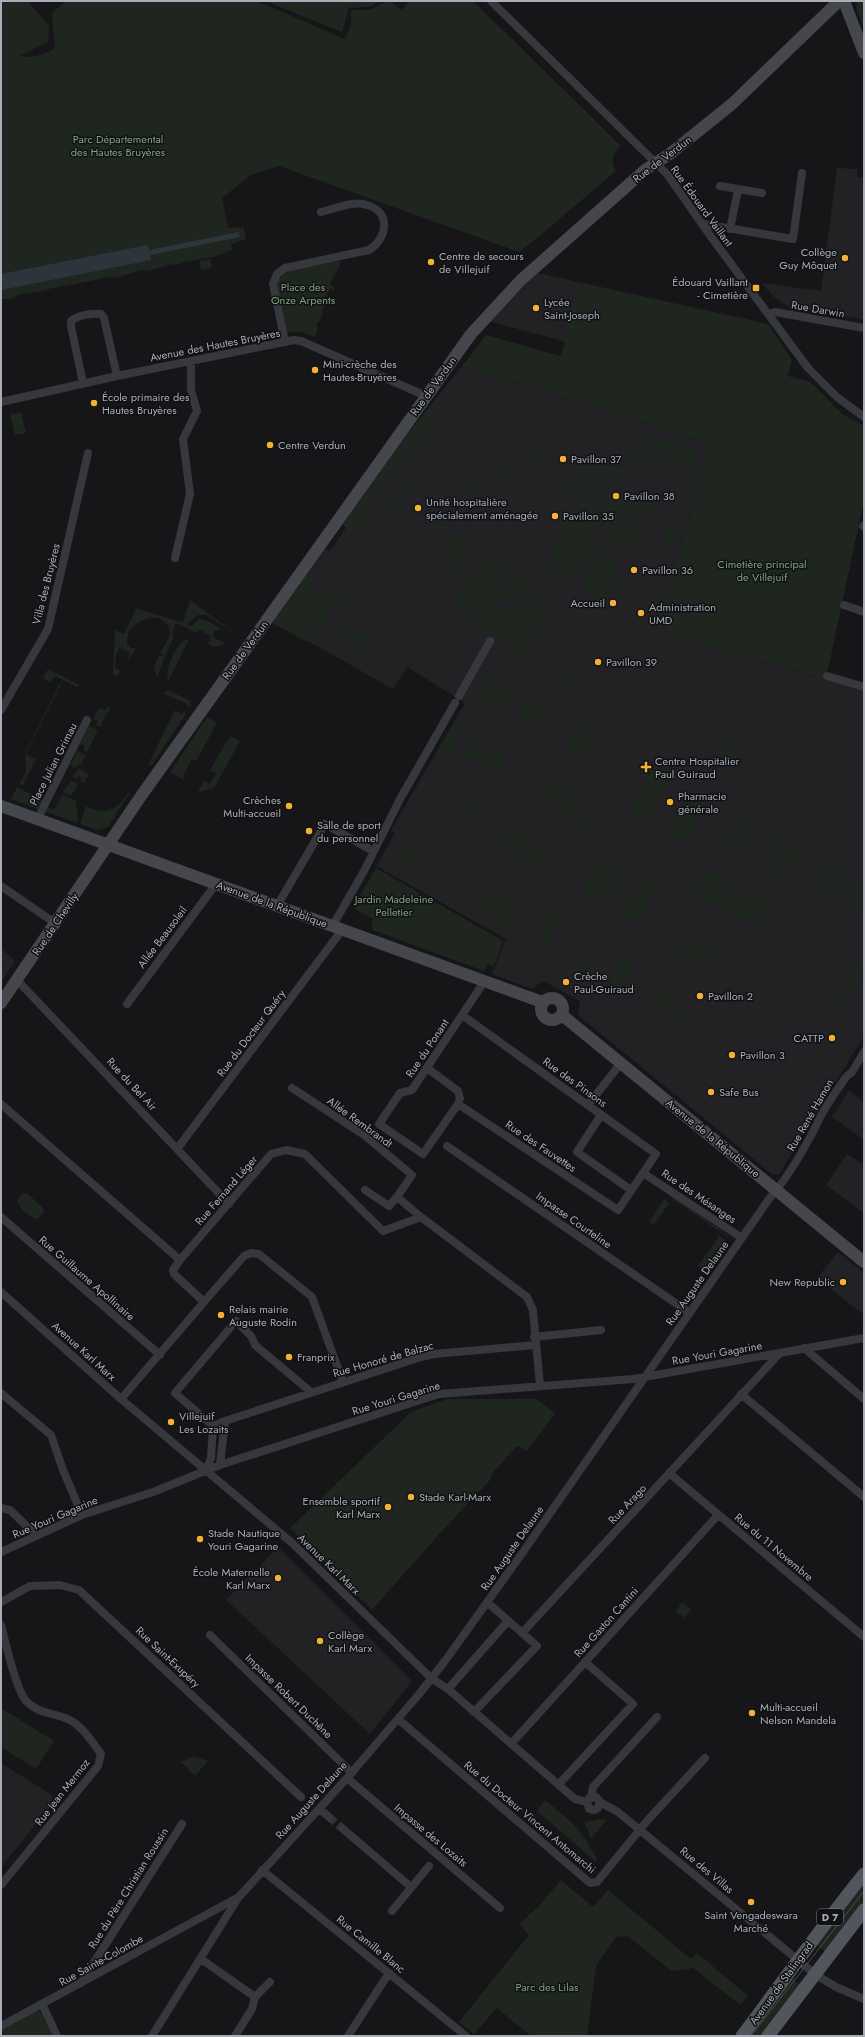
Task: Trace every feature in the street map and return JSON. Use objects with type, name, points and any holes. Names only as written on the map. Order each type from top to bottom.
[{"type":"main road","name":"Avenue de Stalingrad","points":[[742,2036],[783,1983],[797,1960],[864,1874]]},
{"type":"main road","name":"Avenue de Stalingrad","points":[[768,2036],[816,1975],[864,1910]]},
{"type":"street","name":"Rue Édouard Vaillant","points":[[491,1],[667,174],[808,368],[837,397],[864,418]]},
{"type":"street","name":"Rue de Verdun","points":[[108,844],[471,334],[521,280],[641,174],[674,151],[732,104],[839,1]]},
{"type":"street","points":[[844,1],[864,53]]},
{"type":"street","points":[[703,224],[793,239],[802,173]]},
{"type":"street","points":[[720,186],[762,193]]},
{"type":"street","points":[[730,229],[738,190]]},
{"type":"street","points":[[285,342],[273,284],[277,274],[285,268],[369,250],[378,244],[384,234],[385,226],[383,220],[375,208],[368,205],[359,203],[321,212]]},
{"type":"street","name":"Rue Darwin","points":[[769,314],[775,312],[864,328]]},
{"type":"street","points":[[83,383],[71,326],[71,321],[75,317],[96,313],[101,314],[104,318],[116,376]]},
{"type":"street","name":"Avenue des Hautes Bruyères","points":[[1,402],[116,376],[285,342],[301,341],[426,396]]},
{"type":"street","points":[[175,558],[190,494],[183,439],[197,411],[191,390],[192,361]]},
{"type":"street","name":"Villa des Bruyères","points":[[1,710],[48,629],[88,453]]},
{"type":"street","points":[[844,605],[864,612]]},
{"type":"street","name":"Rue du Docteur Quéry","points":[[178,1149],[337,928],[373,851],[400,799],[490,641]]},
{"type":"street","points":[[827,676],[864,688]]},
{"type":"street","name":"Place Julian Grimau","points":[[38,818],[87,720]]},
{"type":"street","name":"Avenue de la République","points":[[1,806],[38,818],[484,982],[542,1002],[551,998],[558,1000],[563,1008],[562,1015],[864,1262]]},
{"type":"street","points":[[276,906],[325,824],[373,851]]},
{"type":"street","name":"Rue de Chevilly","points":[[1,1004],[108,844]]},
{"type":"street","name":"Allée Beausoleil","points":[[127,1004],[216,884]]},
{"type":"street","points":[[1,886],[56,923]]},
{"type":"street","name":"Rue du Bel Air","points":[[17,980],[229,1204]]},
{"type":"street","name":"Rue du Ponant","points":[[458,1104],[423,1154],[379,1124],[400,1093],[412,1090],[484,982]]},
{"type":"street","points":[[542,1002],[540,1010],[546,1019],[556,1020],[562,1015]]},
{"type":"street","name":"Rue des Pinsons","points":[[462,1015],[656,1154],[643,1173]]},
{"type":"street","name":"Rue René Hamon","points":[[776,1190],[812,1136],[817,1123],[846,1077],[852,1072],[864,1052]]},
{"type":"street","points":[[588,1104],[621,1063]]},
{"type":"street","points":[[427,1068],[458,1091],[460,1098],[458,1104]]},
{"type":"street","name":"Allée Rembrandt","points":[[292,1088],[364,1135],[412,1175],[397,1197]]},
{"type":"street","name":"Rue des Fauvettes","points":[[458,1104],[618,1210],[643,1173]]},
{"type":"street","points":[[1,1105],[180,1260],[173,1270],[174,1274],[204,1302]]},
{"type":"street","points":[[601,1115],[577,1152],[631,1190]]},
{"type":"street","name":"Impasse Courteline","points":[[447,1146],[690,1313]]},
{"type":"street","name":"Rue Fernand Léger","points":[[180,1260],[271,1154],[286,1150],[305,1154],[382,1231],[421,1217]]},
{"type":"street","name":"Rue des Mésanges","points":[[643,1173],[742,1238]]},
{"type":"street","points":[[365,1190],[389,1206],[397,1197],[421,1217],[527,1297],[533,1310],[540,1386]]},
{"type":"street","name":"Rue Auguste Delaune","points":[[152,2036],[238,1898],[350,1775],[431,1678],[487,1602],[776,1190]]},
{"type":"street","name":"Rue Guillaume Apollinaire","points":[[1,1217],[160,1355]]},
{"type":"street","points":[[121,1399],[244,1256],[251,1253],[259,1254],[312,1297],[343,1382]]},
{"type":"street","name":"Avenue Karl Marx","points":[[1,1292],[121,1399],[291,1542],[431,1678],[448,1689],[575,1798],[589,1800]]},
{"type":"street","points":[[206,1470],[211,1458],[213,1426],[175,1393],[236,1321],[251,1336],[255,1345],[311,1392]]},
{"type":"street","name":"Rue Honoré de Balzac","points":[[213,1426],[311,1392],[434,1354],[535,1341],[601,1330]]},
{"type":"street","name":"Rue Youri Gagarine","points":[[1,1552],[82,1515],[153,1492],[206,1470],[440,1394],[644,1377],[864,1338]]},
{"type":"street","points":[[804,1348],[864,1399]]},
{"type":"street","name":"Rue Arago","points":[[522,1633],[779,1354]]},
{"type":"street","points":[[1,1393],[51,1435],[63,1470],[82,1515]]},
{"type":"street","points":[[741,1394],[864,1497]]},
{"type":"street","points":[[220,1465],[225,1421]]},
{"type":"street","name":"Rue du 11 Novembre","points":[[669,1473],[864,1637]]},
{"type":"street","points":[[1,1508],[10,1510],[37,1536]]},
{"type":"street","name":"Rue Gaston Cantini","points":[[511,1744],[718,1515]]},
{"type":"street","name":"Rue Saint-Exupéry","points":[[1,1602],[30,1586],[60,1585],[79,1590],[301,1797]]},
{"type":"street","points":[[474,1712],[537,1646],[487,1602]]},
{"type":"street","points":[[448,1689],[508,1620]]},
{"type":"street","name":"Rue Jean Mermoz","points":[[1,1625],[12,1668],[24,1700],[39,1712],[71,1721],[87,1736],[101,1754],[98,1766],[1,1885]]},
{"type":"street","name":"Impasse Robert Duchêne","points":[[210,1635],[350,1775]]},
{"type":"street","points":[[558,1784],[633,1704],[585,1662]]},
{"type":"street","points":[[589,1800],[598,1798],[600,1802],[598,1808],[593,1810],[588,1807],[589,1800],[593,1787],[656,1717]]},
{"type":"street","name":"Rue du Docteur Vincent Antomarchi","points":[[398,1719],[590,1883],[597,1882],[641,1829],[705,1758]]},
{"type":"street","name":"Impasse des Lozaits","points":[[350,1775],[500,1908]]},
{"type":"street","name":"Rue des Villas","points":[[600,1802],[618,1812],[641,1829],[816,1975],[836,1987],[864,1999]]},
{"type":"street","points":[[320,1809],[329,1817]]},
{"type":"street","name":"Rue du Père Christian Roussin","points":[[81,1983],[182,1824]]},
{"type":"street","points":[[343,1829],[411,1887]]},
{"type":"street","points":[[392,1911],[429,1866]]},
{"type":"street","name":"Rue Camille Blanc","points":[[262,1870],[466,2036]]},
{"type":"street","name":"Rue Auguste Delaune","points":[[211,1912],[238,1898]]},
{"type":"street","name":"Rue Sainte-Colombe","points":[[1,2026],[211,1912]]},
{"type":"street","points":[[201,1959],[254,1997]]},
{"type":"street","points":[[348,2036],[389,1973]]},
{"type":"street","points":[[235,2036],[252,2009],[254,1997],[270,1982]]},
{"type":"street","points":[[42,2004],[57,2036]]},
{"type":"shaded area","name":"Collège Guy Môquet","points":[[837,168],[858,169],[857,177],[864,178],[864,320],[789,307],[774,297],[762,283],[821,291]]},
{"type":"shaded area","points":[[239,232],[240,237],[150,255],[151,260],[1,290],[1,274],[148,245],[149,250]]},
{"type":"shaded area","name":"Lycée Saint-Joseph","points":[[538,273],[583,283],[579,298],[574,306],[571,305],[570,310],[573,313],[566,342],[489,321]]},
{"type":"shaded area","name":"Centre Hospitalier Paul Guiraud","points":[[462,366],[712,444],[655,626],[690,641],[864,690],[864,1036],[779,1174],[773,1175],[578,1015],[580,1001],[543,981],[532,989],[492,974],[506,939],[376,866],[395,833],[391,830],[465,703],[407,667],[393,689],[274,622],[325,549],[329,551],[333,547],[346,528],[343,524],[401,442]]},
{"type":"shaded area","points":[[1,948],[15,961],[1,982]]},
{"type":"shaded area","points":[[849,1090],[864,1102],[864,1140],[832,1117]]},
{"type":"shaded area","points":[[847,1154],[864,1165],[864,1213],[826,1185]]},
{"type":"shaded area","name":"New Republic","points":[[838,1252],[864,1273],[864,1315],[817,1278]]},
{"type":"shaded area","name":"Collège Karl Marx","points":[[278,1547],[412,1681],[370,1734],[226,1600]]},
{"type":"shaded area","points":[[1,1763],[52,1795],[53,1803],[1,1867]]},
{"type":"green space","name":"Parc Départemental des Hautes Bruyères","points":[[1,1],[28,1],[49,26],[48,42],[20,56],[34,57],[47,53],[55,48],[52,13],[66,1],[257,1],[345,39],[351,26],[351,10],[369,10],[387,1],[390,1],[401,10],[410,1],[473,1],[621,146],[618,148],[613,157],[613,164],[616,171],[519,252],[279,166],[251,175],[222,198],[228,228],[244,227],[246,239],[231,244],[232,250],[213,257],[177,265],[173,264],[147,271],[141,270],[115,278],[110,277],[45,291],[18,295],[11,299],[1,299]]},
{"type":"green space","points":[[265,1],[382,1],[369,7],[349,8],[342,32]]},
{"type":"green space","points":[[857,1],[864,1],[864,28],[856,7]]},
{"type":"green space","points":[[210,259],[212,268],[201,270],[199,261]]},
{"type":"green space","name":"Place des Onze Arpents","points":[[340,261],[340,265],[331,282],[331,286],[335,287],[334,291],[330,289],[326,295],[328,296],[322,311],[323,315],[316,325],[318,327],[315,337],[301,332],[286,332],[277,283],[281,277],[295,268]]},
{"type":"green space","name":"Cimetière principal de Villejuif","points":[[583,283],[768,324],[792,360],[788,376],[810,382],[842,414],[864,426],[864,500],[826,679],[690,641],[655,626],[712,444],[462,366],[486,335],[561,356],[573,313],[570,310],[571,305],[574,306],[576,298],[579,298]]},
{"type":"green space","points":[[433,403],[438,403],[442,406],[443,413],[438,409],[428,421],[422,418]]},
{"type":"green space","points":[[21,412],[26,433],[15,435],[10,414]]},
{"type":"green space","points":[[420,418],[514,475],[506,487],[482,461],[473,454],[432,432],[408,454],[389,478],[372,505],[358,534],[346,528],[343,524]]},
{"type":"green space","points":[[614,424],[629,429],[633,437],[615,440],[613,433]]},
{"type":"green space","points":[[651,436],[657,438],[659,462],[656,463],[654,460],[654,451],[649,442]]},
{"type":"green space","points":[[659,438],[693,449],[695,452],[697,462],[692,480],[687,489],[680,496],[678,496],[677,491],[687,487],[691,472],[685,465],[672,462],[669,453],[662,455],[664,461],[661,461]]},
{"type":"green space","points":[[638,441],[650,445],[654,457],[653,459],[638,446]]},
{"type":"green space","points":[[439,445],[419,481],[409,503],[430,446]]},
{"type":"green space","points":[[633,447],[642,452],[652,462],[632,467],[621,462],[607,460],[605,456],[608,455],[629,459]]},
{"type":"green space","points":[[593,449],[599,464],[588,470],[583,452]]},
{"type":"green space","points":[[532,450],[545,457],[537,462],[523,464]]},
{"type":"green space","points":[[581,453],[586,471],[579,484],[577,498],[561,495],[554,491],[555,486],[572,487],[576,474],[568,470]]},
{"type":"green space","points":[[611,465],[620,467],[629,473],[610,477],[607,467],[598,470],[600,477],[598,480],[603,501],[607,502],[621,499],[625,511],[632,517],[622,526],[605,528],[590,471],[601,466]]},
{"type":"green space","points":[[409,469],[412,469],[409,489],[407,492],[402,493],[399,483]]},
{"type":"green space","points":[[476,476],[479,478],[480,483],[471,490],[469,495],[460,495],[458,491],[462,483],[467,479]]},
{"type":"green space","points":[[585,476],[598,525],[587,516],[581,504],[580,490]]},
{"type":"green space","points":[[646,492],[652,495],[649,510],[647,509],[641,519],[637,515],[642,505],[643,493]]},
{"type":"green space","points":[[640,494],[640,505],[634,515],[628,509],[623,498]]},
{"type":"green space","points":[[390,495],[400,500],[394,506],[390,515],[385,514]]},
{"type":"green space","points":[[679,498],[685,499],[670,548],[661,541],[673,524]]},
{"type":"green space","points":[[579,509],[585,518],[599,530],[594,536],[596,545],[581,575],[573,580],[549,566],[546,562],[564,533],[559,529],[567,516]]},
{"type":"green space","points":[[448,511],[461,513],[467,511],[470,512],[467,518],[451,521],[445,517],[445,513]]},
{"type":"green space","points":[[634,519],[643,527],[641,532],[646,544],[633,553],[626,540],[608,549],[606,546],[611,539],[606,530],[623,528]]},
{"type":"green space","points":[[433,523],[447,527],[447,532],[459,535],[466,544],[466,551],[463,559],[452,571],[447,571],[439,567],[453,545],[446,541],[448,537],[430,526]]},
{"type":"green space","points":[[605,547],[607,552],[605,553],[606,558],[611,561],[619,574],[602,587],[588,574],[600,548]]},
{"type":"green space","points":[[495,560],[510,570],[506,576],[500,573],[494,588],[500,591],[511,571],[547,594],[547,598],[452,609],[480,561]]},
{"type":"green space","points":[[310,570],[316,574],[313,584],[317,625],[325,632],[324,633],[315,628],[307,642],[272,623]]},
{"type":"green space","points":[[587,576],[607,595],[603,603],[584,594],[584,582]]},
{"type":"green space","points":[[617,579],[617,591],[625,594],[627,592],[627,595],[609,589],[606,591],[603,588]]},
{"type":"green space","points":[[664,587],[657,611],[644,605],[646,601],[655,599]]},
{"type":"green space","points":[[334,592],[346,597],[338,610],[331,606],[325,616],[331,620],[326,630],[319,625],[316,597],[322,597]]},
{"type":"green space","points":[[190,600],[237,635],[206,615],[198,615],[187,624],[192,626],[199,619],[208,621],[222,630],[214,631],[213,637],[225,643],[212,646],[208,644],[211,636],[203,632],[204,631],[198,630],[196,633],[176,623],[173,630],[173,639],[165,656],[160,653],[170,636],[169,626],[159,618],[148,618],[137,623],[128,632],[127,644],[131,648],[136,648],[128,660],[129,652],[119,648],[116,655],[115,668],[121,671],[116,676],[113,675],[115,630],[124,634],[136,608],[183,623]]},
{"type":"green space","points":[[548,603],[552,606],[526,656],[504,644],[502,630],[493,628],[485,632],[456,616]]},
{"type":"green space","points":[[335,625],[351,634],[355,631],[372,641],[366,655],[331,633]]},
{"type":"green space","points":[[189,639],[168,680],[168,669],[172,656],[180,644]]},
{"type":"green space","points":[[159,655],[165,657],[157,677],[154,667]]},
{"type":"green space","points":[[565,668],[580,676],[574,678],[572,682],[561,676]]},
{"type":"green space","points":[[48,669],[79,685],[77,687],[55,676],[50,682],[43,678]]},
{"type":"green space","points":[[488,669],[497,676],[495,680],[514,691],[513,695],[510,693],[500,710],[477,697],[488,676],[485,674]]},
{"type":"green space","points":[[61,683],[26,754],[36,759],[22,787],[19,781],[22,780],[26,771],[25,754],[58,688],[57,686]]},
{"type":"green space","points":[[168,690],[190,701],[191,705],[189,707],[187,704],[164,694]]},
{"type":"green space","points":[[529,701],[550,713],[544,723],[533,717],[530,722],[517,713],[524,703]]},
{"type":"green space","points":[[107,707],[110,708],[100,727],[96,725],[98,721],[93,719],[99,708],[105,711]]},
{"type":"green space","points":[[175,710],[182,714],[184,712],[186,714],[152,765],[148,765]]},
{"type":"green space","points":[[207,717],[217,723],[196,761],[192,759],[183,776],[185,779],[184,780],[170,772]]},
{"type":"green space","points":[[578,722],[595,731],[580,756],[563,747]]},
{"type":"green space","points":[[89,726],[98,730],[87,752],[83,750],[85,746],[80,744]]},
{"type":"green space","points":[[452,727],[463,732],[446,761],[435,755]]},
{"type":"green space","points":[[230,736],[240,741],[214,788],[198,792],[204,781],[210,784],[216,773],[210,770]]},
{"type":"green space","points":[[471,737],[487,747],[477,765],[461,755]]},
{"type":"green space","points":[[732,738],[739,741],[742,748],[739,755],[732,758],[725,755],[722,748],[725,741]]},
{"type":"green space","points":[[490,748],[506,758],[496,776],[480,767]]},
{"type":"green space","points":[[77,751],[86,755],[80,766],[77,765],[76,768],[70,765]]},
{"type":"green space","points":[[78,768],[89,774],[84,783],[80,781],[82,778],[78,776],[76,779],[73,777]]},
{"type":"green space","points":[[652,770],[667,777],[669,781],[646,821],[629,811]]},
{"type":"green space","points":[[546,776],[564,785],[552,806],[540,799],[537,794]]},
{"type":"green space","points":[[71,781],[78,784],[71,796],[63,792]]},
{"type":"green space","points":[[17,787],[44,801],[38,809],[11,799]]},
{"type":"green space","points":[[565,787],[583,796],[571,817],[554,807]]},
{"type":"green space","points":[[691,790],[708,801],[685,843],[666,833],[683,803],[684,804],[686,801],[685,799]]},
{"type":"green space","points":[[129,792],[130,793],[108,827],[98,830],[80,824],[86,806],[100,811],[111,810],[125,798]]},
{"type":"green space","points":[[63,794],[76,801],[78,823],[46,812],[48,807],[54,810]]},
{"type":"green space","points":[[470,805],[478,809],[463,834],[457,829]]},
{"type":"green space","points":[[590,808],[597,812],[587,831],[579,827]]},
{"type":"green space","points":[[743,817],[757,825],[751,836],[736,828]]},
{"type":"green space","points":[[510,827],[532,840],[521,860],[498,847]]},
{"type":"green space","points":[[734,832],[748,840],[739,856],[725,848]]},
{"type":"green space","points":[[778,836],[783,839],[782,841],[787,848],[782,851],[784,853],[780,860],[773,862],[765,858],[774,848],[772,847]]},
{"type":"green space","points":[[534,841],[551,851],[539,871],[523,861]]},
{"type":"green space","points":[[786,841],[802,851],[795,862],[792,860],[788,867],[782,862],[787,857],[785,856],[789,846]]},
{"type":"green space","points":[[408,845],[423,854],[418,864],[426,879],[401,865],[401,858]]},
{"type":"green space","points":[[603,856],[618,865],[597,902],[581,893]]},
{"type":"green space","points":[[767,861],[770,863],[767,868],[769,872],[782,878],[786,875],[785,868],[787,868],[786,870],[793,874],[789,879],[786,877],[783,881],[759,868],[762,863],[765,865]]},
{"type":"green space","points":[[777,862],[784,870],[781,871],[782,874],[784,874],[783,876],[769,869]]},
{"type":"green space","points":[[817,864],[829,871],[820,887],[808,881]]},
{"type":"green space","points":[[703,866],[721,875],[720,882],[733,890],[722,908],[689,890]]},
{"type":"green space","name":"Jardin Madeleine Pelletier","points":[[376,868],[503,941],[494,966],[488,964],[484,971],[373,930],[371,922],[373,919],[355,909],[356,902]]},
{"type":"green space","points":[[839,868],[848,873],[834,899],[824,893]]},
{"type":"green space","points":[[629,875],[630,878],[627,881],[629,883],[618,902],[616,901],[614,905],[611,905],[610,902],[613,899],[611,898],[622,878],[624,879],[625,876]]},
{"type":"green space","points":[[642,879],[658,888],[637,925],[621,916]]},
{"type":"green space","points":[[851,882],[864,890],[864,903],[859,911],[840,900]]},
{"type":"green space","points":[[489,890],[499,896],[488,915],[477,909],[474,902],[476,900],[482,903]]},
{"type":"green space","points":[[736,891],[750,899],[755,895],[768,902],[767,905],[770,907],[758,923],[749,924],[725,910]]},
{"type":"green space","points":[[504,895],[520,904],[508,927],[491,917]]},
{"type":"green space","points":[[553,910],[563,916],[544,948],[536,940]]},
{"type":"green space","points":[[575,935],[585,941],[582,944],[576,941],[560,971],[556,968]]},
{"type":"green space","points":[[686,936],[720,955],[716,963],[708,966],[699,960],[696,964],[676,953]]},
{"type":"green space","points":[[594,945],[604,951],[585,985],[581,982],[598,953],[593,949]]},
{"type":"green space","points":[[664,950],[696,968],[692,974],[691,971],[664,955],[662,957],[661,955]]},
{"type":"green space","points":[[627,951],[638,958],[620,995],[612,990],[609,983]]},
{"type":"green space","points":[[864,951],[864,970],[842,1009],[833,1004]]},
{"type":"green space","points":[[581,954],[585,956],[578,971],[574,972],[572,967]]},
{"type":"green space","points":[[656,990],[688,1008],[684,1018],[682,1017],[679,1021],[648,1003]]},
{"type":"green space","points":[[27,1193],[43,1208],[44,1213],[37,1219],[25,1212],[18,1203],[17,1200],[22,1194]]},
{"type":"green space","points":[[672,1196],[729,1236],[728,1237],[671,1198]]},
{"type":"green space","points":[[664,1199],[669,1203],[654,1225],[649,1222]]},
{"type":"green space","points":[[719,1236],[726,1240],[704,1270],[698,1266]]},
{"type":"green space","name":"Ensemble sportif Karl Marx","points":[[447,1399],[536,1399],[555,1413],[527,1451],[517,1446],[490,1476],[492,1478],[442,1531],[372,1610],[290,1528],[411,1412]]},
{"type":"green space","points":[[682,1602],[691,1610],[684,1618],[676,1611]]},
{"type":"green space","points":[[1,1708],[54,1741],[36,1769],[1,1747]]},
{"type":"green space","points":[[194,1756],[208,1761],[195,1776],[181,1762]]},
{"type":"green space","points":[[545,1800],[569,1820],[581,1833],[592,1849],[597,1859],[596,1862],[537,1811]]},
{"type":"green space","points":[[600,1819],[607,1820],[591,1838],[584,1822]]},
{"type":"green space","name":"Parc des Lilas","points":[[561,1880],[593,1907],[608,1890],[691,1959],[697,1953],[748,1996],[740,2005],[693,1968],[672,1971],[627,1936],[616,1937],[596,1966],[587,2036],[531,2036],[497,2008],[474,2034],[459,2022],[529,1935],[519,1924],[539,1906]]},
{"type":"green space","points":[[864,1884],[864,1903],[826,1952],[817,1945]]},
{"type":"green space","points":[[791,1977],[801,1985],[761,2036],[747,2036]]},
{"type":"green space","points":[[39,2010],[52,2034],[51,2036],[1,2036],[1,2030]]},
{"type":"tunnel","points":[[329,1817],[343,1829]]},
{"type":"tram line","points":[[751,2036],[864,1891]]},
{"type":"place","name":"Collège Guy Môquet","points":[[845,258]]},
{"type":"place","name":"Centre de secours de Villejuif","points":[[431,262]]},
{"type":"place","name":"Édouard Vaillant - Cimetière","points":[[756,288]]},
{"type":"place","name":"Lycée Saint-Joseph","points":[[536,308]]},
{"type":"place","name":"Mini-crèche des Hautes-Bruyères","points":[[315,370]]},
{"type":"place","name":"École primaire des Hautes Bruyères","points":[[94,403]]},
{"type":"place","name":"Centre Verdun","points":[[270,445]]},
{"type":"place","name":"Pavillon 37","points":[[563,459]]},
{"type":"place","name":"Pavillon 38","points":[[616,496]]},
{"type":"place","name":"Unité hospitalière spécialement aménagée","points":[[418,508]]},
{"type":"place","name":"Pavillon 35","points":[[555,516]]},
{"type":"place","name":"Pavillon 36","points":[[634,570]]},
{"type":"place","name":"Accueil","points":[[613,603]]},
{"type":"place","name":"Administration UMD","points":[[641,613]]},
{"type":"place","name":"Pavillon 39","points":[[598,662]]},
{"type":"place","name":"Centre Hospitalier Paul Guiraud","points":[[646,767]]},
{"type":"place","name":"Pharmacie générale","points":[[670,802]]},
{"type":"place","name":"Crèches Multi-accueil","points":[[289,806]]},
{"type":"place","name":"Salle de sport du personnel","points":[[309,831]]},
{"type":"place","name":"Crèche Paul-Guiraud","points":[[566,982]]},
{"type":"place","name":"Pavillon 2","points":[[700,996]]},
{"type":"place","name":"CATTP","points":[[832,1038]]},
{"type":"place","name":"Pavillon 3","points":[[732,1055]]},
{"type":"place","name":"Safe Bus","points":[[711,1092]]},
{"type":"place","name":"New Republic","points":[[843,1282]]},
{"type":"place","name":"Relais mairie Auguste Rodin","points":[[221,1315]]},
{"type":"place","name":"Franprix","points":[[289,1357]]},
{"type":"place","name":"Villejuif Les Lozaits","points":[[171,1422]]},
{"type":"place","name":"Stade Karl-Marx","points":[[411,1497]]},
{"type":"place","name":"Ensemble sportif Karl Marx","points":[[388,1507]]},
{"type":"place","name":"Stade Nautique Youri Gagarine","points":[[200,1539]]},
{"type":"place","name":"École Maternelle Karl Marx","points":[[278,1578]]},
{"type":"place","name":"Collège Karl Marx","points":[[320,1641]]},
{"type":"place","name":"Multi-accueil Nelson Mandela","points":[[752,1713]]},
{"type":"place","name":"Saint Vengadeswara Marché","points":[[751,1902]]}]
